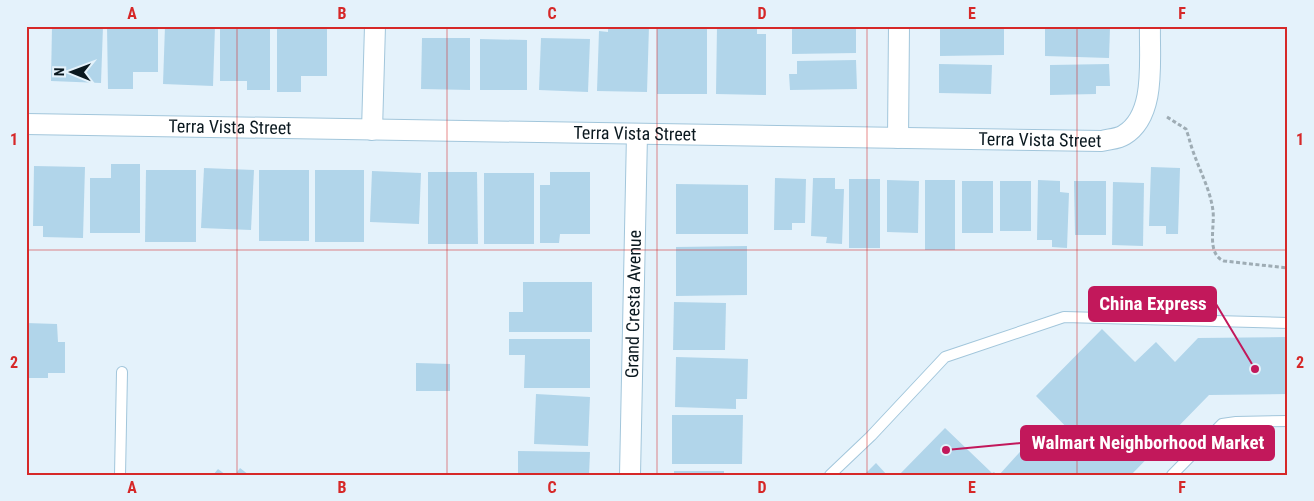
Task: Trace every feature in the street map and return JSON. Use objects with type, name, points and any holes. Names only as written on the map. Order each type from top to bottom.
[{"type":"street","points":[[372,130],[375,26]]},
{"type":"street","points":[[898,138],[899,26]]},
{"type":"street","name":"Terra Vista Street","points":[[26,124],[1102,141],[1122,136],[1133,128],[1142,116],[1147,100],[1150,26]]},
{"type":"street","name":"Grand Cresta Avenue","points":[[630,475],[637,134]]},
{"type":"lane","points":[[830,475],[945,357],[1064,317],[1288,323]]},
{"type":"lane","points":[[120,475],[122,372]]},
{"type":"lane","points":[[1172,475],[1222,424],[1288,421]]},
{"type":"path","points":[[1167,117],[1186,129],[1213,210],[1213,246],[1216,255],[1224,261],[1288,268]]},
{"type":"building","points":[[52,26],[103,26],[101,83],[51,81]]},
{"type":"building","points":[[107,26],[158,26],[158,72],[133,72],[133,89],[108,89]]},
{"type":"building","points":[[165,26],[215,26],[213,86],[163,84]]},
{"type":"building","points":[[220,26],[270,26],[270,90],[247,90],[247,81],[220,81]]},
{"type":"building","points":[[277,26],[327,26],[327,76],[301,76],[301,92],[277,92]]},
{"type":"building","points":[[608,26],[649,26],[647,92],[597,91],[599,31],[608,32]]},
{"type":"building","points":[[657,26],[707,26],[707,94],[657,94]]},
{"type":"building","points":[[717,26],[757,26],[757,34],[766,34],[766,95],[716,94]]},
{"type":"building","points":[[792,26],[856,26],[856,53],[792,54]]},
{"type":"building","points":[[940,26],[1004,26],[1004,55],[940,56]]},
{"type":"building","points":[[1045,26],[1110,28],[1109,58],[1045,56]]},
{"type":"building","points":[[422,38],[470,38],[470,90],[421,89]]},
{"type":"building","points":[[541,38],[590,39],[588,92],[539,90]]},
{"type":"building","points":[[480,39],[527,40],[527,90],[480,90]]},
{"type":"building","points":[[856,60],[857,89],[790,90],[789,74],[797,74],[797,61]]},
{"type":"building","points":[[939,64],[992,65],[991,94],[939,93]]},
{"type":"building","points":[[1109,64],[1110,86],[1096,86],[1096,94],[1050,95],[1050,65]]},
{"type":"building","points":[[111,164],[140,164],[140,233],[90,233],[90,178],[111,178]]},
{"type":"building","points":[[34,166],[85,167],[83,238],[43,237],[43,226],[33,226]]},
{"type":"building","points":[[1151,167],[1180,168],[1178,234],[1166,234],[1166,226],[1149,226]]},
{"type":"building","points":[[204,168],[254,170],[251,230],[201,228]]},
{"type":"building","points":[[146,170],[196,170],[196,242],[145,242]]},
{"type":"building","points":[[259,170],[309,170],[309,241],[259,241]]},
{"type":"building","points":[[315,170],[364,170],[364,242],[315,242]]},
{"type":"building","points":[[372,171],[421,173],[419,224],[370,222]]},
{"type":"building","points":[[428,172],[477,172],[478,244],[428,244]]},
{"type":"building","points":[[550,172],[590,172],[590,234],[560,234],[559,243],[540,243],[540,185],[550,185]]},
{"type":"building","points":[[484,173],[534,173],[534,244],[484,244]]},
{"type":"building","points":[[775,178],[806,179],[805,223],[792,223],[792,230],[774,230]]},
{"type":"building","points":[[813,178],[835,178],[835,189],[844,189],[842,244],[826,243],[827,237],[811,236]]},
{"type":"building","points":[[849,179],[880,179],[880,248],[849,248]]},
{"type":"building","points":[[887,180],[919,181],[918,233],[887,232]]},
{"type":"building","points":[[925,180],[955,180],[955,250],[925,250]]},
{"type":"building","points":[[1038,180],[1060,181],[1060,192],[1069,193],[1067,248],[1052,247],[1052,240],[1037,240]]},
{"type":"building","points":[[962,181],[993,181],[993,233],[962,233]]},
{"type":"building","points":[[1000,181],[1031,181],[1031,231],[1000,231]]},
{"type":"building","points":[[1074,181],[1106,181],[1106,235],[1075,235]]},
{"type":"building","points":[[1113,182],[1144,183],[1143,246],[1112,245]]},
{"type":"building","points":[[676,184],[748,185],[748,234],[676,234]]},
{"type":"building","points":[[747,246],[747,295],[676,296],[676,247]]},
{"type":"building","points":[[523,282],[592,282],[592,332],[509,332],[509,312],[523,312]]},
{"type":"building","points":[[674,302],[726,303],[725,350],[673,350]]},
{"type":"building","points":[[26,323],[57,324],[58,342],[65,342],[65,373],[48,373],[48,378],[26,378]]},
{"type":"building","points":[[1102,329],[1135,362],[1156,342],[1175,362],[1198,338],[1288,337],[1288,394],[1209,395],[1131,475],[999,475],[1039,431],[1061,452],[1076,437],[1036,396]]},
{"type":"building","points":[[509,339],[590,339],[590,388],[524,388],[525,355],[509,355]]},
{"type":"building","points":[[676,357],[748,359],[747,399],[736,399],[736,409],[675,407]]},
{"type":"building","points":[[416,363],[450,364],[450,391],[416,391]]},
{"type":"building","points":[[536,394],[590,397],[588,446],[534,444]]},
{"type":"building","points":[[672,415],[743,415],[742,464],[672,464]]},
{"type":"building","points":[[945,428],[992,473],[994,472],[997,475],[899,475]]},
{"type":"building","points":[[518,451],[590,452],[589,475],[518,475]]},
{"type":"building","points":[[876,463],[887,475],[864,475]]},
{"type":"building","points":[[240,468],[249,475],[235,475]]},
{"type":"building","points":[[218,469],[226,475],[213,475]]},
{"type":"building","points":[[674,471],[724,471],[724,475],[674,475]]},
{"type":"place","name":"China Express","points":[[1255,369]]},
{"type":"place","name":"Walmart Neighborhood Market","points":[[946,450]]}]
